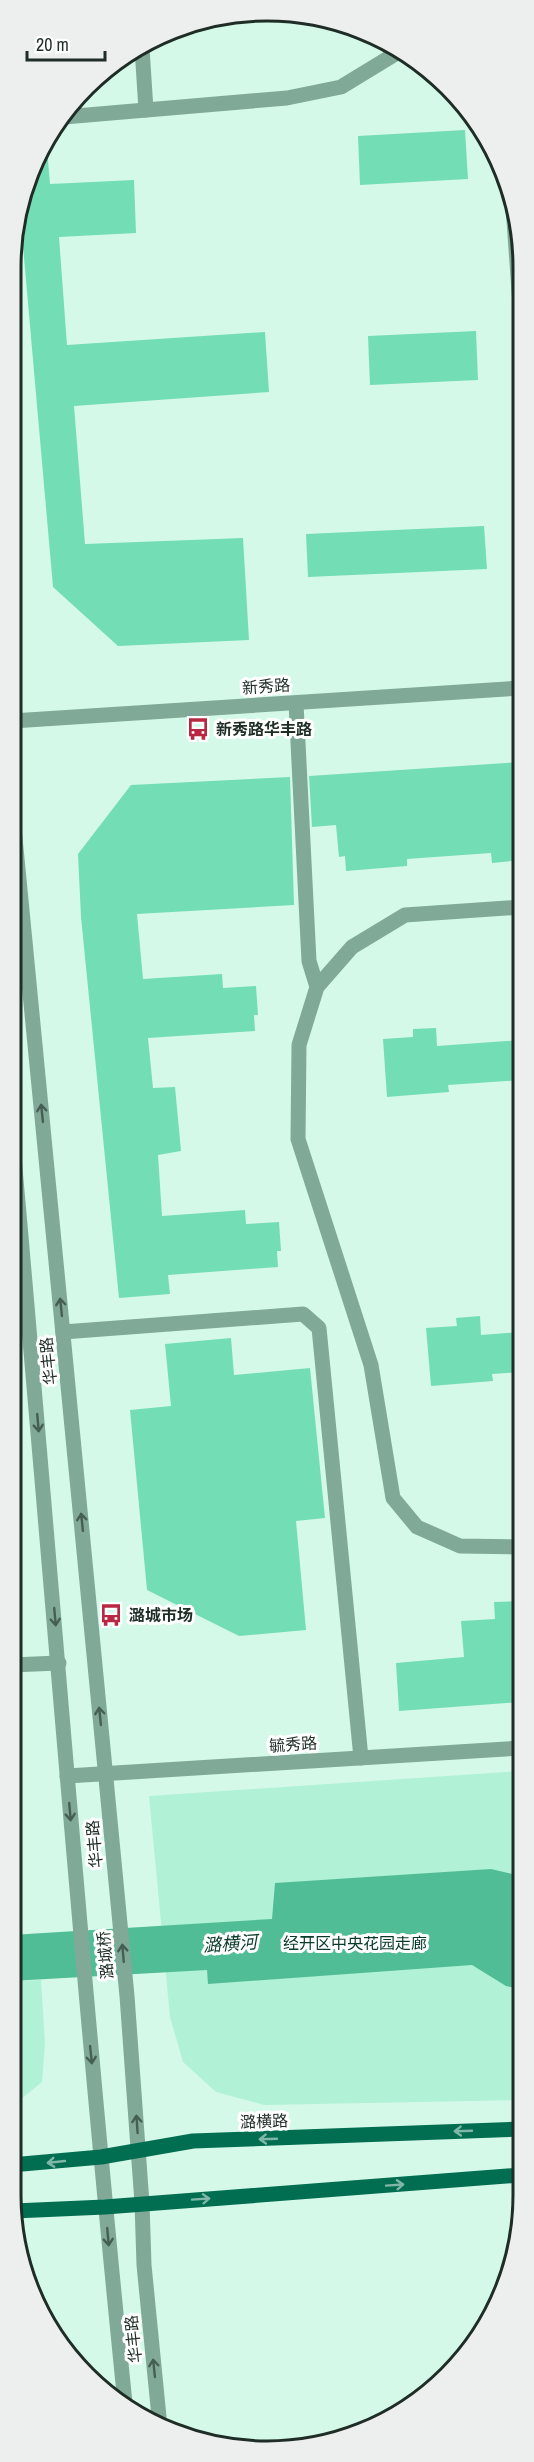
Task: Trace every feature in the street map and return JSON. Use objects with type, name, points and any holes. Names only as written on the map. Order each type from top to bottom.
[{"type":"main road","name":"潞横路","points":[[21,2164],[101,2157],[193,2141],[513,2129]]},
{"type":"main road","points":[[22,2211],[105,2207],[513,2176]]},
{"type":"street","points":[[143,55],[147,110]]},
{"type":"street","points":[[73,116],[287,98],[341,87],[393,56]]},
{"type":"street","name":"新秀路","points":[[21,719],[513,689]]},
{"type":"street","points":[[296,703],[309,961],[317,987]]},
{"type":"street","name":"华丰路","points":[[21,900],[119,1911]]},
{"type":"street","points":[[513,908],[405,915],[352,947],[317,987],[300,1045],[298,1139],[370,1365],[393,1498],[417,1527],[460,1546],[513,1547]]},
{"type":"street","name":"华丰路","points":[[21,1236],[79,1913]]},
{"type":"street","points":[[63,1332],[303,1314],[319,1328],[361,1758]]},
{"type":"street","points":[[21,1665],[59,1663]]},
{"type":"street","name":"毓秀路","points":[[67,1776],[513,1748]]},
{"type":"street","name":"潞城桥","points":[[119,1911],[127,1996]]},
{"type":"street","name":"潞城桥","points":[[79,1913],[84,1997]]},
{"type":"street","name":"华丰路","points":[[127,1996],[139,2151],[144,2265],[159,2416]]},
{"type":"street","name":"华丰路","points":[[84,1997],[124,2396]]},
{"type":"green space","name":"经开区中央花园走廊","points":[[513,1772],[513,2100],[264,2105],[216,2092],[183,2062],[170,2017],[149,1796]]},
{"type":"green space","points":[[41,1980],[45,2044],[42,2082],[21,2099],[21,1981]]},
{"type":"water","name":"潞横河","points":[[491,1869],[513,1874],[513,1987],[506,1986],[472,1965],[208,1984],[207,1970],[21,1980],[21,1934],[272,1919],[275,1883]]},
{"type":"building","points":[[465,130],[468,179],[360,185],[358,136]]},
{"type":"building","points":[[48,155],[50,184],[134,180],[136,233],[59,237],[67,345],[265,332],[269,392],[74,406],[85,544],[243,538],[249,640],[118,646],[53,587],[23,241],[29,203]]},
{"type":"building","points":[[476,331],[478,380],[370,385],[368,336]]},
{"type":"building","points":[[484,526],[487,569],[308,577],[306,534]]},
{"type":"building","points":[[513,763],[513,861],[492,863],[491,853],[407,859],[407,866],[346,871],[345,856],[339,857],[336,825],[312,827],[309,776]]},
{"type":"building","points":[[290,777],[294,905],[137,914],[143,979],[222,974],[223,988],[256,986],[258,1015],[254,1015],[255,1031],[148,1038],[153,1088],[175,1087],[181,1151],[158,1155],[162,1216],[245,1210],[246,1224],[279,1222],[281,1251],[277,1251],[278,1267],[168,1275],[170,1294],[119,1298],[81,917],[78,854],[131,785]]},
{"type":"building","points":[[436,1028],[437,1046],[513,1041],[513,1081],[448,1085],[449,1092],[387,1097],[383,1039],[413,1037],[413,1029]]},
{"type":"building","points":[[480,1316],[481,1335],[513,1333],[513,1373],[492,1374],[493,1381],[431,1386],[426,1328],[457,1326],[456,1318]]},
{"type":"building","points":[[231,1338],[234,1375],[310,1368],[325,1518],[296,1521],[306,1630],[239,1636],[147,1590],[130,1410],[171,1406],[165,1344]]},
{"type":"building","points":[[513,1601],[513,1703],[399,1711],[396,1663],[464,1657],[461,1621],[495,1619],[494,1602]]},
{"type":"place","name":"新秀路华丰路","points":[[198,729]]},
{"type":"place","name":"潞城市场","points":[[111,1615]]}]
